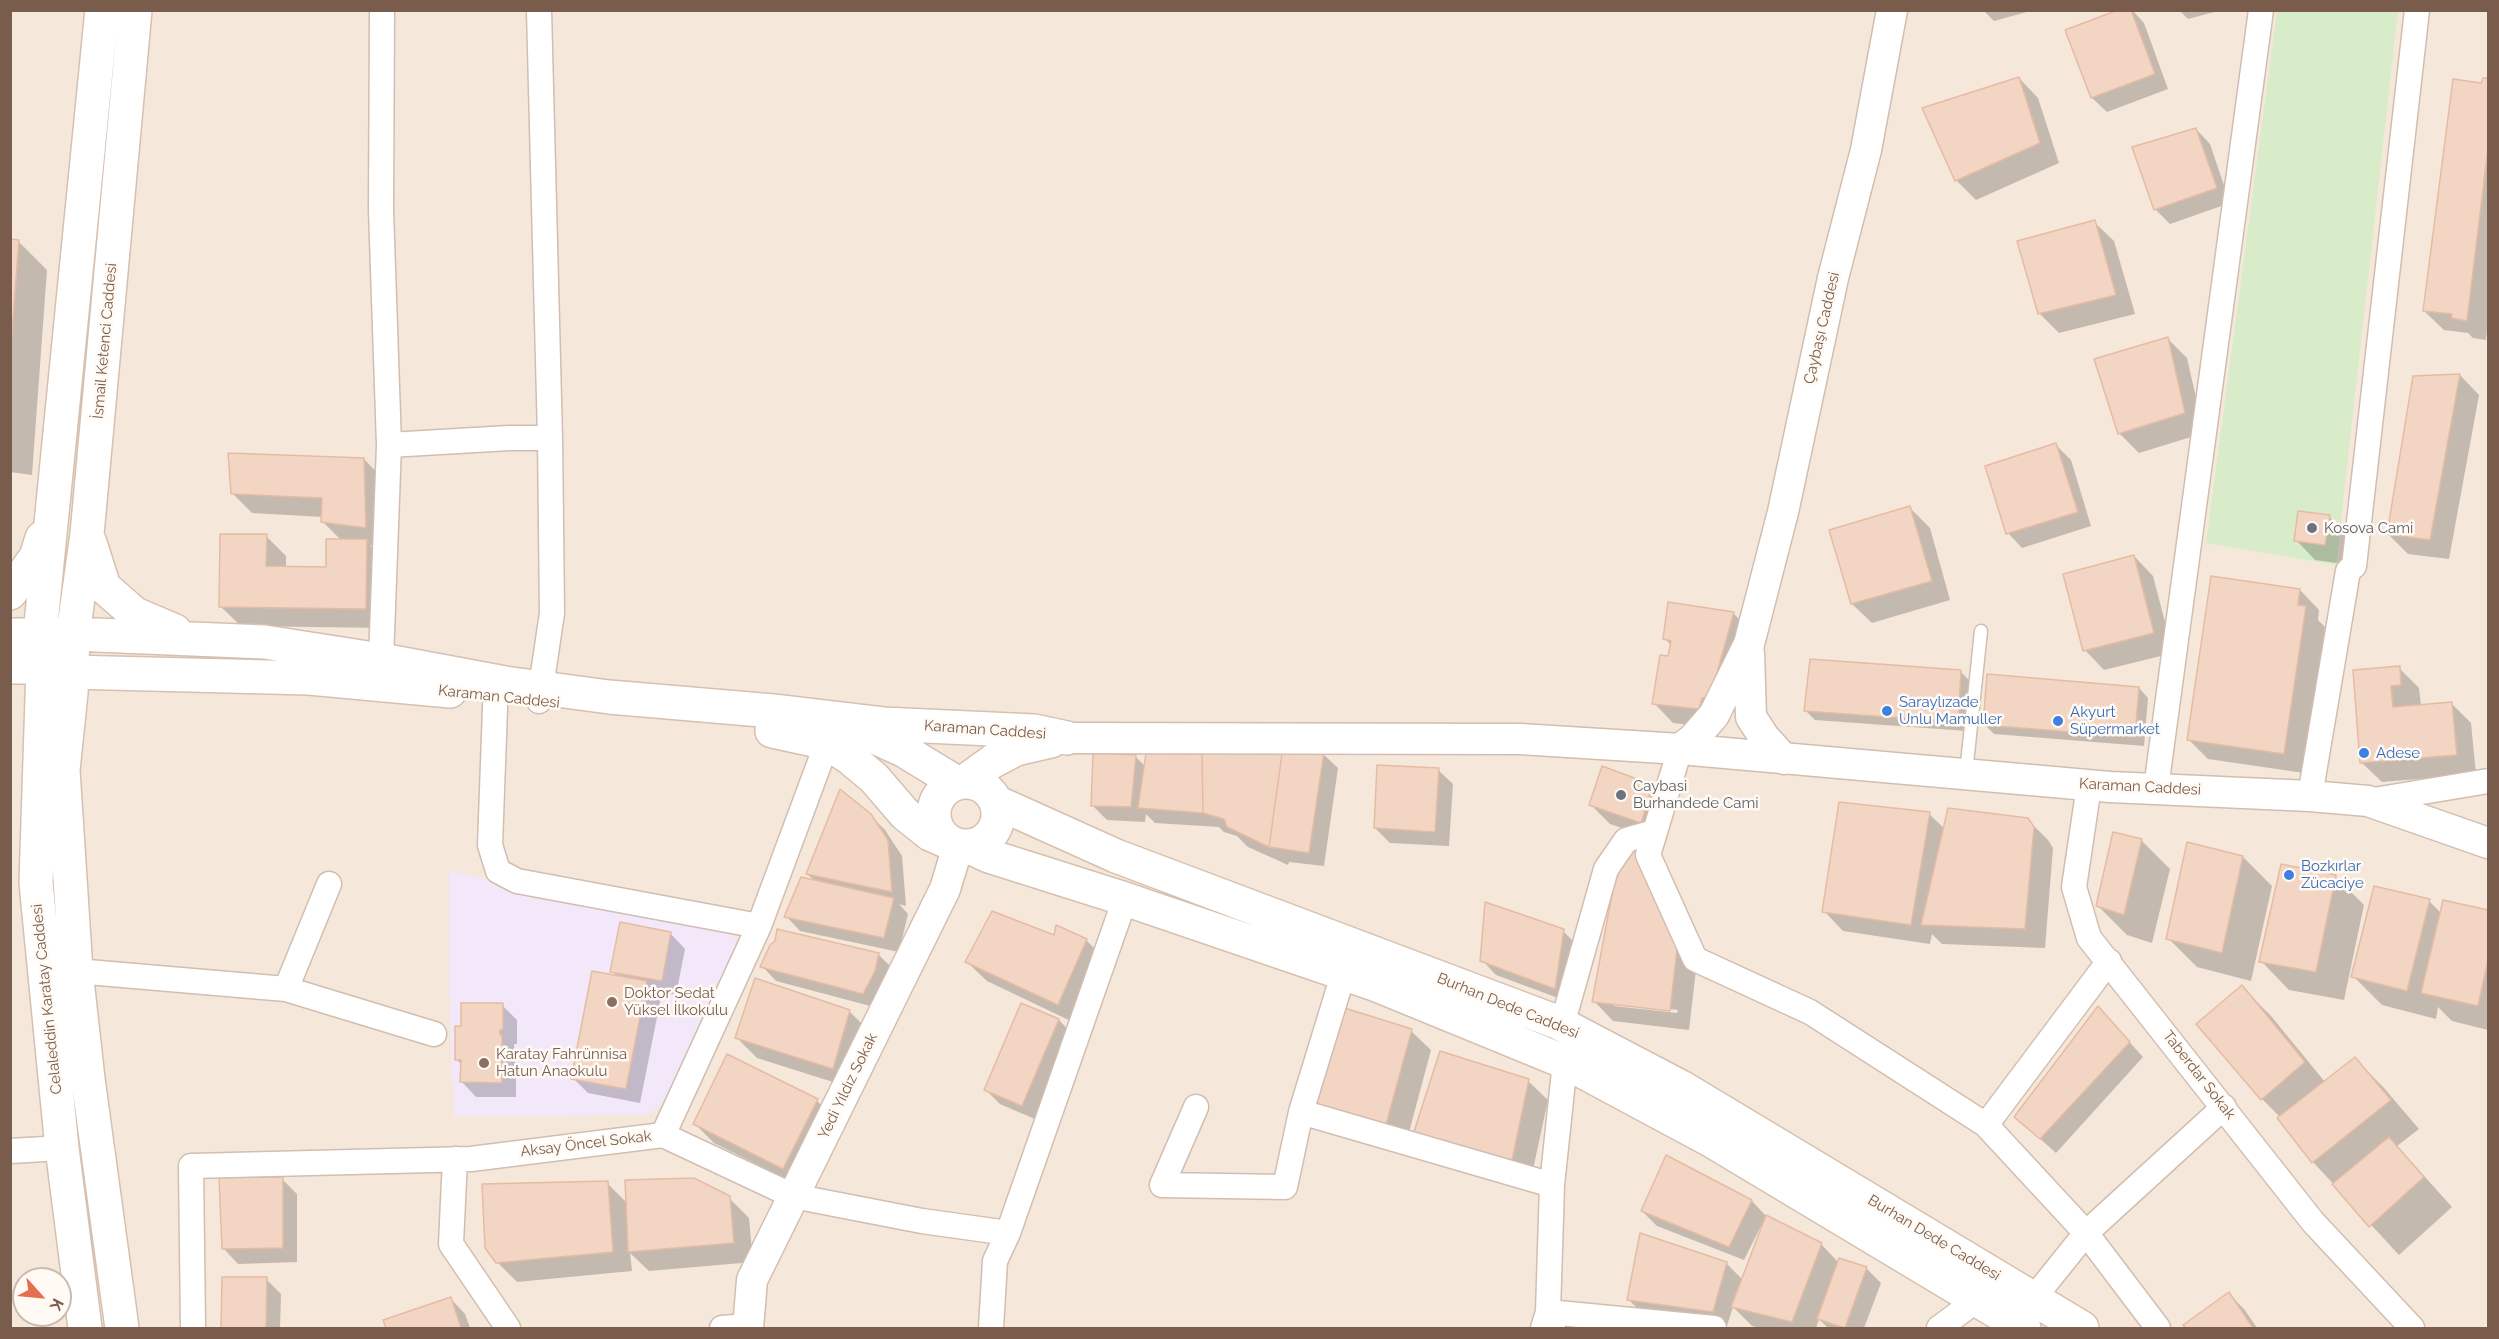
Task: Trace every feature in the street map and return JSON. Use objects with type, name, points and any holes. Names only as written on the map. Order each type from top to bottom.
[{"type":"main road","points":[[102,10],[52,510],[25,635],[57,670],[71,693],[63,770],[76,971],[88,1079],[122,1329]]},
{"type":"main road","name":"İsmail Ketenci Caddesi","points":[[57,670],[73,634],[87,534],[135,10]]},
{"type":"main road","points":[[10,593],[36,557],[52,510]]},
{"type":"main road","points":[[87,534],[104,587],[135,614],[190,639]]},
{"type":"main road","name":"Karaman Caddesi","points":[[25,635],[73,634],[265,642],[381,660],[495,688]]},
{"type":"main road","name":"Karaman Caddesi","points":[[10,667],[309,678],[495,688],[777,732],[829,730],[883,724],[1034,731],[1067,738]]},
{"type":"main road","name":"Celaleddin Karatay Caddesi","points":[[57,670],[36,883],[62,1148],[85,1329]]},
{"type":"main road","name":"Karaman Caddesi","points":[[829,730],[903,750],[961,783]]},
{"type":"main road","name":"Karaman Caddesi","points":[[829,730],[850,758],[874,778],[905,814],[930,834],[958,845]]},
{"type":"main road","points":[[961,783],[976,784],[984,788],[996,802],[998,812],[994,830],[988,838],[958,845],[940,834],[935,825],[934,814],[941,794],[993,760],[1016,749],[1067,738]]},
{"type":"main road","name":"Burhan Dede Caddesi","points":[[996,802],[1116,856],[1562,1025],[1681,1087],[2028,1314]]},
{"type":"main road","name":"Burhan Dede Caddesi","points":[[958,845],[1125,899],[1377,986],[1565,1062],[1714,1142],[1978,1299],[2082,1329]]},
{"type":"street","points":[[381,660],[388,445],[381,210],[382,10]]},
{"type":"street","points":[[539,10],[552,614],[540,694]]},
{"type":"street","name":"Çaybaşı Caddesi","points":[[1749,644],[1783,512],[1828,301],[1866,150],[1892,10]]},
{"type":"street","points":[[2156,788],[2261,10]]},
{"type":"street","points":[[2310,796],[2348,571],[2354,566],[2417,10]]},
{"type":"street","points":[[388,445],[550,438]]},
{"type":"street","points":[[1749,644],[1714,715],[1693,739],[1680,749],[1648,855],[1695,959],[1810,1012],[1986,1125],[2086,1233],[2158,1329]]},
{"type":"street","points":[[1749,644],[1750,717],[1784,759]]},
{"type":"street","points":[[495,688],[490,845],[498,871],[517,881],[759,926]]},
{"type":"street","name":"Aksay Öncel Sokak","points":[[193,1329],[191,1166],[455,1159],[663,1135],[759,926],[829,730]]},
{"type":"street","name":"Karaman Caddesi","points":[[1067,738],[1520,739],[1680,749],[2089,786],[2310,796],[2368,801],[2488,843]]},
{"type":"street","points":[[2368,801],[2488,781]]},
{"type":"street","name":"Taberdar Sokak","points":[[2089,786],[2074,887],[2089,938],[2313,1222],[2412,1329]]},
{"type":"street","points":[[1562,1025],[1606,869],[1626,840],[1654,832]]},
{"type":"street","name":"Yedi Yıldız Sokak","points":[[739,1328],[752,1280],[945,889],[958,845]]},
{"type":"street","points":[[286,988],[329,884]]},
{"type":"street","points":[[991,1329],[995,1261],[1008,1233],[1125,899]]},
{"type":"street","points":[[1986,1125],[2109,961]]},
{"type":"street","points":[[76,971],[286,988],[434,1034]]},
{"type":"street","points":[[1196,1107],[1162,1185],[1286,1187],[1301,1113],[1343,975]]},
{"type":"street","points":[[1565,1062],[1552,1185],[1549,1323],[1714,1329]]},
{"type":"street","points":[[2028,1314],[2086,1233],[2224,1107]]},
{"type":"street","points":[[1301,1113],[1552,1185]]},
{"type":"street","points":[[663,1135],[793,1196],[922,1221],[1008,1233]]},
{"type":"street","points":[[10,1151],[62,1148]]},
{"type":"street","points":[[455,1159],[452,1244],[508,1329]]},
{"type":"street","points":[[1938,1329],[1978,1299]]},
{"type":"lane","points":[[1966,774],[1981,631]]},
{"type":"shaded area","points":[[11,11],[2488,11],[2488,1328],[11,1328]]},
{"type":"shaded area","name":"Doktor Sedat Yüksel İlkokulu","points":[[449,871],[611,905],[730,934],[740,944],[668,1098],[649,1115],[454,1116],[449,992]]},
{"type":"green space","points":[[2277,11],[2398,11],[2336,565],[2206,543]]},
{"type":"building","points":[[2118,10],[2131,10],[2155,74],[2091,98],[2065,30]]},
{"type":"building","points":[[2019,77],[2040,143],[1955,181],[1922,108]]},
{"type":"building","points":[[2483,78],[2488,78],[2488,148],[2467,321],[2451,318],[2452,314],[2423,311],[2453,79],[2481,83]]},
{"type":"building","points":[[2196,128],[2217,188],[2154,210],[2132,147]]},
{"type":"building","points":[[2095,220],[2116,295],[2038,314],[2017,241]]},
{"type":"building","points":[[10,239],[19,240],[10,357]]},
{"type":"building","points":[[2168,337],[2185,413],[2118,434],[2094,359]]},
{"type":"building","points":[[2460,374],[2430,540],[2387,534],[2413,376]]},
{"type":"building","points":[[2056,443],[2078,512],[2006,534],[1985,466]]},
{"type":"building","points":[[228,453],[364,458],[366,528],[321,522],[322,498],[231,494]]},
{"type":"building","points":[[1910,506],[1932,581],[1851,604],[1829,530]]},
{"type":"building","name":"Kosova Cami","points":[[2298,511],[2330,515],[2325,545],[2294,541]]},
{"type":"building","points":[[220,534],[267,534],[266,566],[326,567],[326,539],[367,539],[366,609],[219,607]]},
{"type":"building","points":[[2134,555],[2154,633],[2083,651],[2063,574]]},
{"type":"building","points":[[2211,576],[2300,589],[2298,605],[2306,606],[2284,754],[2187,740]]},
{"type":"building","points":[[1668,602],[1734,612],[1710,698],[1702,698],[1699,709],[1652,704],[1660,655],[1668,656],[1671,641],[1663,639]]},
{"type":"building","points":[[1810,659],[1961,670],[1958,722],[1804,711]]},
{"type":"building","points":[[2400,666],[2401,685],[2391,686],[2393,707],[2452,702],[2457,755],[2360,763],[2353,670]]},
{"type":"building","points":[[1987,674],[2139,687],[2135,737],[1983,725]]},
{"type":"building","points":[[1283,747],[1269,847],[1227,827],[1224,819],[1203,813],[1202,754]]},
{"type":"building","points":[[1283,747],[1324,752],[1309,853],[1269,847]]},
{"type":"building","points":[[1093,753],[1136,755],[1131,807],[1091,806]]},
{"type":"building","points":[[1146,753],[1202,754],[1203,813],[1138,808]]},
{"type":"building","points":[[1377,765],[1439,768],[1435,832],[1374,828]]},
{"type":"building","name":"Caybasi Burhandede Cami","points":[[1602,766],[1653,785],[1641,823],[1589,805]]},
{"type":"building","points":[[840,789],[871,814],[888,840],[892,892],[806,874]]},
{"type":"building","points":[[1839,802],[1930,812],[1911,925],[1822,912]]},
{"type":"building","points":[[1948,808],[2028,818],[2034,827],[2025,929],[1921,925]]},
{"type":"building","points":[[2113,832],[2142,839],[2124,915],[2096,906]]},
{"type":"building","points":[[2187,842],[2243,856],[2222,953],[2166,939]]},
{"type":"building","points":[[1638,847],[1678,940],[1670,1011],[1592,1002],[1618,862]]},
{"type":"building","points":[[2281,864],[2336,875],[2316,972],[2259,962]]},
{"type":"building","points":[[801,877],[894,898],[884,938],[784,917]]},
{"type":"building","points":[[2374,886],[2430,899],[2407,991],[2351,977]]},
{"type":"building","points":[[2443,900],[2488,910],[2488,960],[2478,1006],[2421,993]]},
{"type":"building","points":[[1485,902],[1564,929],[1555,989],[1480,961]]},
{"type":"building","points":[[992,911],[1054,935],[1056,925],[1087,939],[1058,1005],[965,962]]},
{"type":"building","points":[[620,922],[671,932],[662,981],[610,972]]},
{"type":"building","points":[[777,929],[879,953],[875,971],[863,994],[760,967],[770,945],[775,941]]},
{"type":"building","points":[[592,971],[647,981],[626,1089],[571,1079]]},
{"type":"building","points":[[755,978],[850,1010],[833,1069],[735,1038]]},
{"type":"building","points":[[2242,985],[2305,1062],[2261,1100],[2196,1024]]},
{"type":"building","points":[[461,1003],[503,1003],[503,1030],[500,1030],[500,1035],[502,1035],[500,1056],[502,1056],[502,1083],[460,1082],[461,1060],[455,1060],[455,1026],[461,1026]]},
{"type":"building","points":[[1021,1003],[1059,1019],[1022,1106],[984,1090]]},
{"type":"building","points":[[1335,1005],[1412,1029],[1383,1136],[1308,1113]]},
{"type":"building","points":[[2098,1006],[2130,1042],[2040,1139],[2014,1117]]},
{"type":"building","points":[[1440,1051],[1529,1079],[1510,1170],[1411,1141]]},
{"type":"building","points":[[727,1054],[818,1099],[783,1169],[693,1124]]},
{"type":"building","points":[[2355,1057],[2391,1100],[2312,1163],[2277,1118]]},
{"type":"building","points":[[2389,1137],[2424,1177],[2369,1227],[2332,1184]]},
{"type":"building","points":[[1666,1155],[1752,1200],[1729,1247],[1641,1211]]},
{"type":"building","points":[[219,1177],[283,1177],[283,1248],[222,1249]]},
{"type":"building","points":[[694,1178],[730,1196],[734,1243],[628,1252],[625,1180]]},
{"type":"building","points":[[608,1181],[613,1252],[496,1263],[485,1248],[482,1184]]},
{"type":"building","points":[[1766,1215],[1822,1243],[1792,1322],[1731,1307]]},
{"type":"building","points":[[1640,1233],[1727,1262],[1713,1312],[1627,1300]]},
{"type":"building","points":[[1839,1258],[1867,1267],[1845,1328],[1817,1319]]},
{"type":"building","points":[[222,1277],[267,1277],[266,1328],[221,1328]]},
{"type":"building","points":[[2229,1292],[2253,1328],[2186,1328],[2183,1325]]},
{"type":"building","points":[[451,1297],[461,1328],[386,1328],[383,1320]]},
{"type":"place","name":"Kosova Cami","points":[[2312,528]]},
{"type":"place","name":"Saraylızade Unlu Mamuller","points":[[1887,711]]},
{"type":"place","name":"Akyurt Süpermarket","points":[[2058,721]]},
{"type":"place","name":"Adese","points":[[2364,753]]},
{"type":"place","name":"Caybasi Burhandede Cami","points":[[1621,795]]},
{"type":"place","name":"Bozkırlar Zücaciye","points":[[2289,875]]},
{"type":"place","name":"Doktor Sedat Yüksel İlkokulu","points":[[612,1002]]},
{"type":"place","name":"Karatay Fahrünnisa Hatun Anaokulu","points":[[484,1063]]}]
